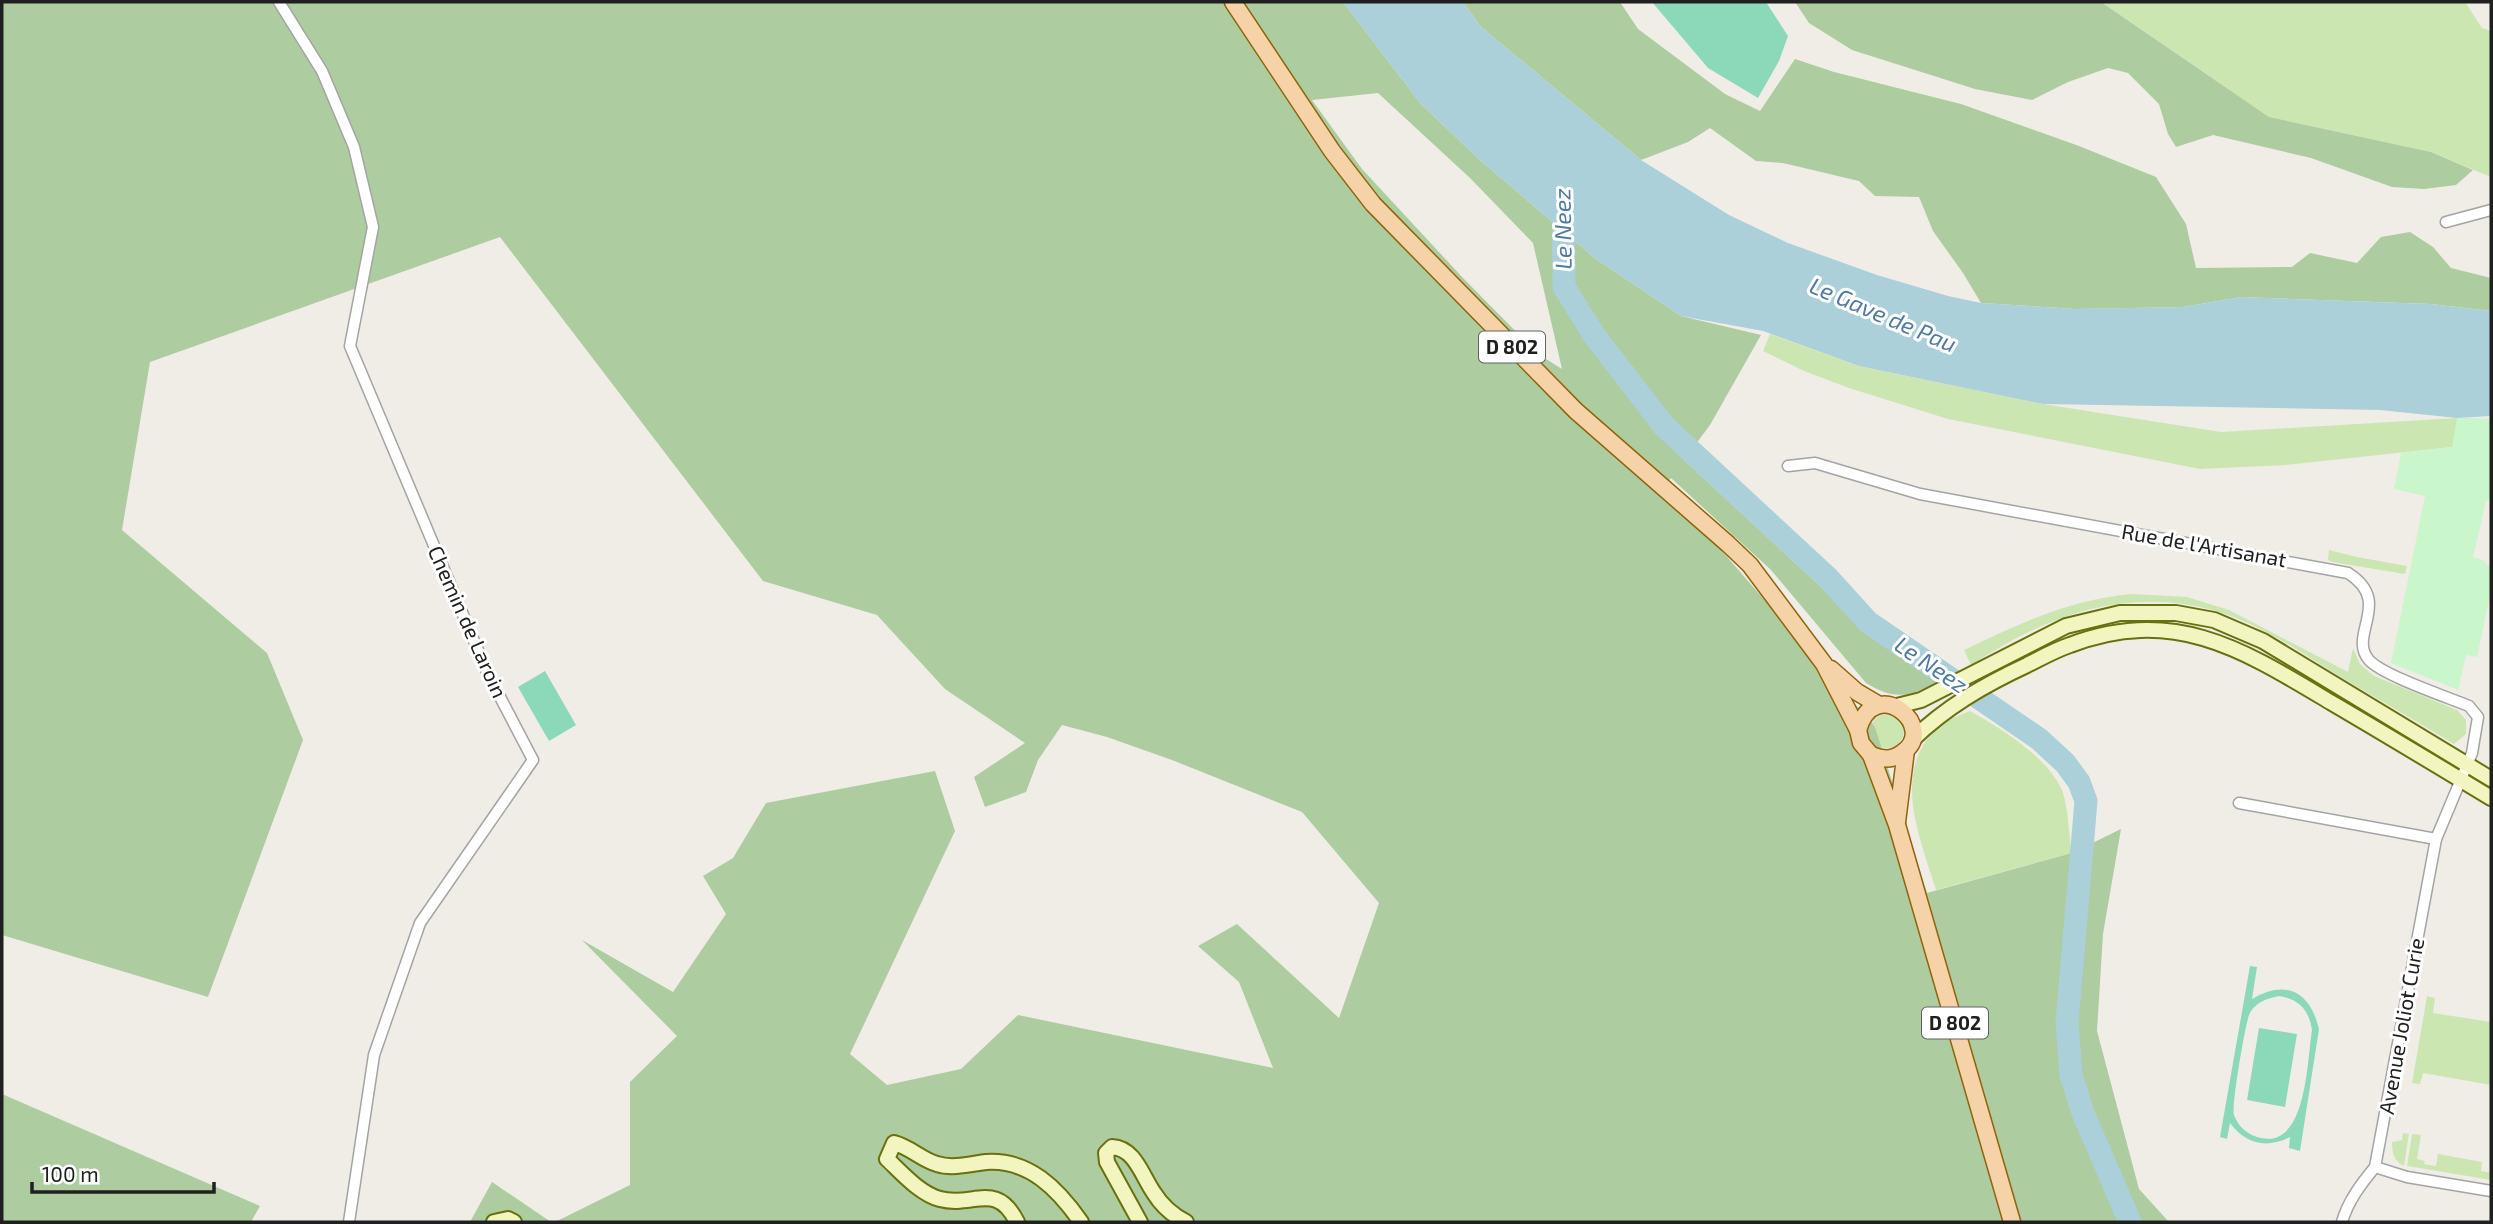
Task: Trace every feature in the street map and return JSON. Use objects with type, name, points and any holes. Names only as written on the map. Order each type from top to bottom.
[{"type":"main road","name":"D 802","points":[[1233,2],[1332,151],[1373,204],[1576,411],[1743,558],[1824,664],[1858,730]]},
{"type":"main road","points":[[2491,779],[2465,772],[2231,646],[2188,634],[2141,630],[2095,637],[2069,645],[1983,687],[1931,721],[1896,757],[1883,759],[1871,755],[1864,748],[1858,730],[1861,719],[1869,710],[1879,705],[1897,706],[1921,700],[2066,626],[2120,613],[2196,616],[2237,628],[2263,641],[2465,772],[2491,798]]},
{"type":"main road","name":"D 802","points":[[1824,664],[1857,692],[1879,705]]},
{"type":"main road","points":[[1897,706],[1908,715],[1913,727],[1909,745]]},
{"type":"main road","name":"D 802","points":[[1897,825],[1909,745]]},
{"type":"main road","name":"D 802","points":[[1871,755],[1897,825],[2012,1222]]},
{"type":"main road","points":[[1017,1222],[1003,1202],[995,1199],[937,1199],[887,1158],[889,1151],[894,1143],[935,1164],[947,1166],[995,1161],[1024,1167],[1042,1177],[1081,1222]]},
{"type":"main road","points":[[1140,1222],[1107,1162],[1106,1153],[1112,1147],[1122,1147],[1130,1154],[1155,1195],[1172,1215],[1186,1222]]},
{"type":"main road","points":[[494,1222],[508,1219],[514,1222]]},
{"type":"street","name":"Chemin de Laroin","points":[[281,5],[323,71],[354,147],[373,227],[350,346],[488,674],[533,761],[420,923],[374,1055],[349,1222]]},
{"type":"street","points":[[2446,222],[2491,210]]},
{"type":"street","name":"Rue de l'Artisanat","points":[[1788,466],[1815,463],[1920,494],[2348,573],[2359,580],[2370,602],[2362,646],[2368,659],[2381,670],[2469,706],[2478,717],[2475,740],[2465,772]]},
{"type":"street","name":"Avenue Joliot Curie","points":[[2375,1167],[2436,839],[2465,772]]},
{"type":"street","points":[[2239,803],[2436,839]]},
{"type":"street","points":[[2342,1222],[2345,1210],[2359,1186],[2375,1167],[2407,1177],[2491,1191]]},
{"type":"green space","points":[[2,2],[1343,2],[1421,104],[1481,161],[1596,259],[1681,316],[1761,335],[1710,425],[1684,460],[1857,623],[1940,680],[1903,695],[1886,693],[1866,683],[1771,570],[1671,478],[1663,489],[1695,520],[1875,727],[1927,893],[2072,853],[2121,829],[2103,934],[2097,1031],[2139,1189],[2169,1222],[555,1222],[630,1185],[630,1082],[677,1036],[582,940],[673,992],[726,914],[703,876],[733,858],[766,803],[935,771],[955,831],[850,1054],[887,1085],[961,1069],[1018,1015],[1273,1068],[1239,982],[1198,946],[1237,924],[1339,1018],[1379,903],[1302,812],[1172,760],[1107,737],[1062,725],[1038,760],[1026,792],[985,807],[974,777],[1025,743],[945,689],[877,615],[763,581],[500,237],[150,362],[122,530],[267,653],[303,740],[208,997],[2,935]],"holes":[[[1378,93],[1470,178],[1533,243],[1562,369],[1538,354],[1463,278],[1362,169],[1312,100]]]},
{"type":"green space","points":[[1463,2],[1620,2],[1638,29],[1725,94],[1760,111],[1795,59],[1834,72],[1961,104],[2079,146],[2156,177],[2186,224],[2196,268],[2292,267],[2310,253],[2357,263],[2381,237],[2410,232],[2433,247],[2451,268],[2491,278],[2491,311],[2431,304],[2241,297],[2183,307],[2076,309],[1981,303],[1933,231],[1919,197],[1875,196],[1859,181],[1783,163],[1756,161],[1710,128],[1688,142],[1641,160],[1480,26]]},
{"type":"green space","points":[[1652,2],[1766,2],[1788,36],[1779,61],[1758,98],[1708,68]]},
{"type":"green space","points":[[1795,2],[2101,2],[2269,117],[2431,152],[2473,170],[2456,185],[2424,189],[2392,187],[2311,158],[2213,135],[2176,147],[2168,134],[2159,104],[2128,73],[2108,68],[2068,82],[2032,100],[1975,89],[1852,50],[1809,23]]},
{"type":"green space","points":[[2101,2],[2465,2],[2482,28],[2491,31],[2491,177],[2431,152],[2269,117]]},
{"type":"green space","points":[[1770,334],[1859,366],[2043,404],[2221,432],[2457,418],[2491,419],[2491,460],[2452,447],[2286,465],[2200,469],[1948,419],[1849,388],[1804,371],[1763,351]]},
{"type":"green space","points":[[2457,418],[2491,419],[2491,500],[2486,501],[2473,557],[2483,560],[2491,569],[2491,590],[2477,657],[2466,655],[2458,690],[2391,663],[2425,496],[2394,489],[2401,453],[2452,447]]},
{"type":"green space","points":[[2329,550],[2407,566],[2405,574],[2332,562],[2328,560]]},
{"type":"green space","points":[[2131,594],[2187,597],[2229,610],[2348,672],[2353,648],[2360,664],[2374,676],[2457,710],[2466,720],[2466,734],[2454,744],[2273,636],[2228,615],[2194,606],[2160,602],[2127,603],[2094,609],[2031,631],[1971,665],[1964,650],[2025,622],[2066,607]]},
{"type":"green space","points":[[545,671],[576,725],[549,741],[518,687]]},
{"type":"green space","points":[[1970,711],[2034,754],[2054,776],[2065,802],[2072,853],[1936,890],[1914,809],[1914,769],[1921,750],[1933,732],[1950,719]]},
{"type":"green space","points":[[1887,714],[1899,719],[1904,731],[1899,743],[1887,748],[1875,743],[1870,731],[1875,719]]},
{"type":"green space","points":[[2250,966],[2257,967],[2252,999],[2276,990],[2295,992],[2310,1005],[2319,1029],[2300,1151],[2289,1148],[2290,1137],[2273,1143],[2257,1142],[2243,1136],[2230,1123],[2227,1139],[2220,1137]],"holes":[[[2279,996],[2302,1007],[2311,1023],[2306,1080],[2296,1116],[2288,1130],[2276,1137],[2261,1138],[2244,1130],[2239,1124],[2234,1115],[2235,1098],[2249,1015],[2261,1002]]]},
{"type":"green space","points":[[2427,996],[2435,998],[2433,1013],[2491,1022],[2491,1085],[2423,1073],[2420,1084],[2412,1083]]},
{"type":"green space","points":[[2259,1028],[2297,1034],[2285,1107],[2247,1100]]},
{"type":"green space","points":[[2,1094],[260,1206],[251,1222],[2,1222]]},
{"type":"green space","points":[[2403,1133],[2409,1134],[2404,1166],[2396,1159],[2392,1146],[2392,1142],[2402,1140]]},
{"type":"green space","points":[[2412,1134],[2421,1135],[2417,1159],[2425,1161],[2424,1164],[2436,1166],[2438,1154],[2482,1162],[2481,1171],[2491,1173],[2491,1180],[2407,1166]]},
{"type":"green space","points":[[492,1182],[551,1222],[470,1222]]},
{"type":"water","name":"Le Gave de Pau","points":[[1343,2],[1463,2],[1480,26],[1641,160],[1729,215],[1788,243],[1877,275],[1948,296],[1981,303],[2076,309],[2183,307],[2241,297],[2431,304],[2491,311],[2491,416],[2457,418],[2380,410],[2043,404],[1859,366],[1763,331],[1681,316],[1596,259],[1481,161],[1421,104]]},
{"type":"waterway","name":"Le Neez","points":[[1563,201],[1564,287],[1594,335],[1664,426],[1828,578],[1868,622],[2039,739],[2065,763],[2079,782],[2086,801],[2067,1022],[2071,1075],[2083,1113],[2130,1222]]}]
